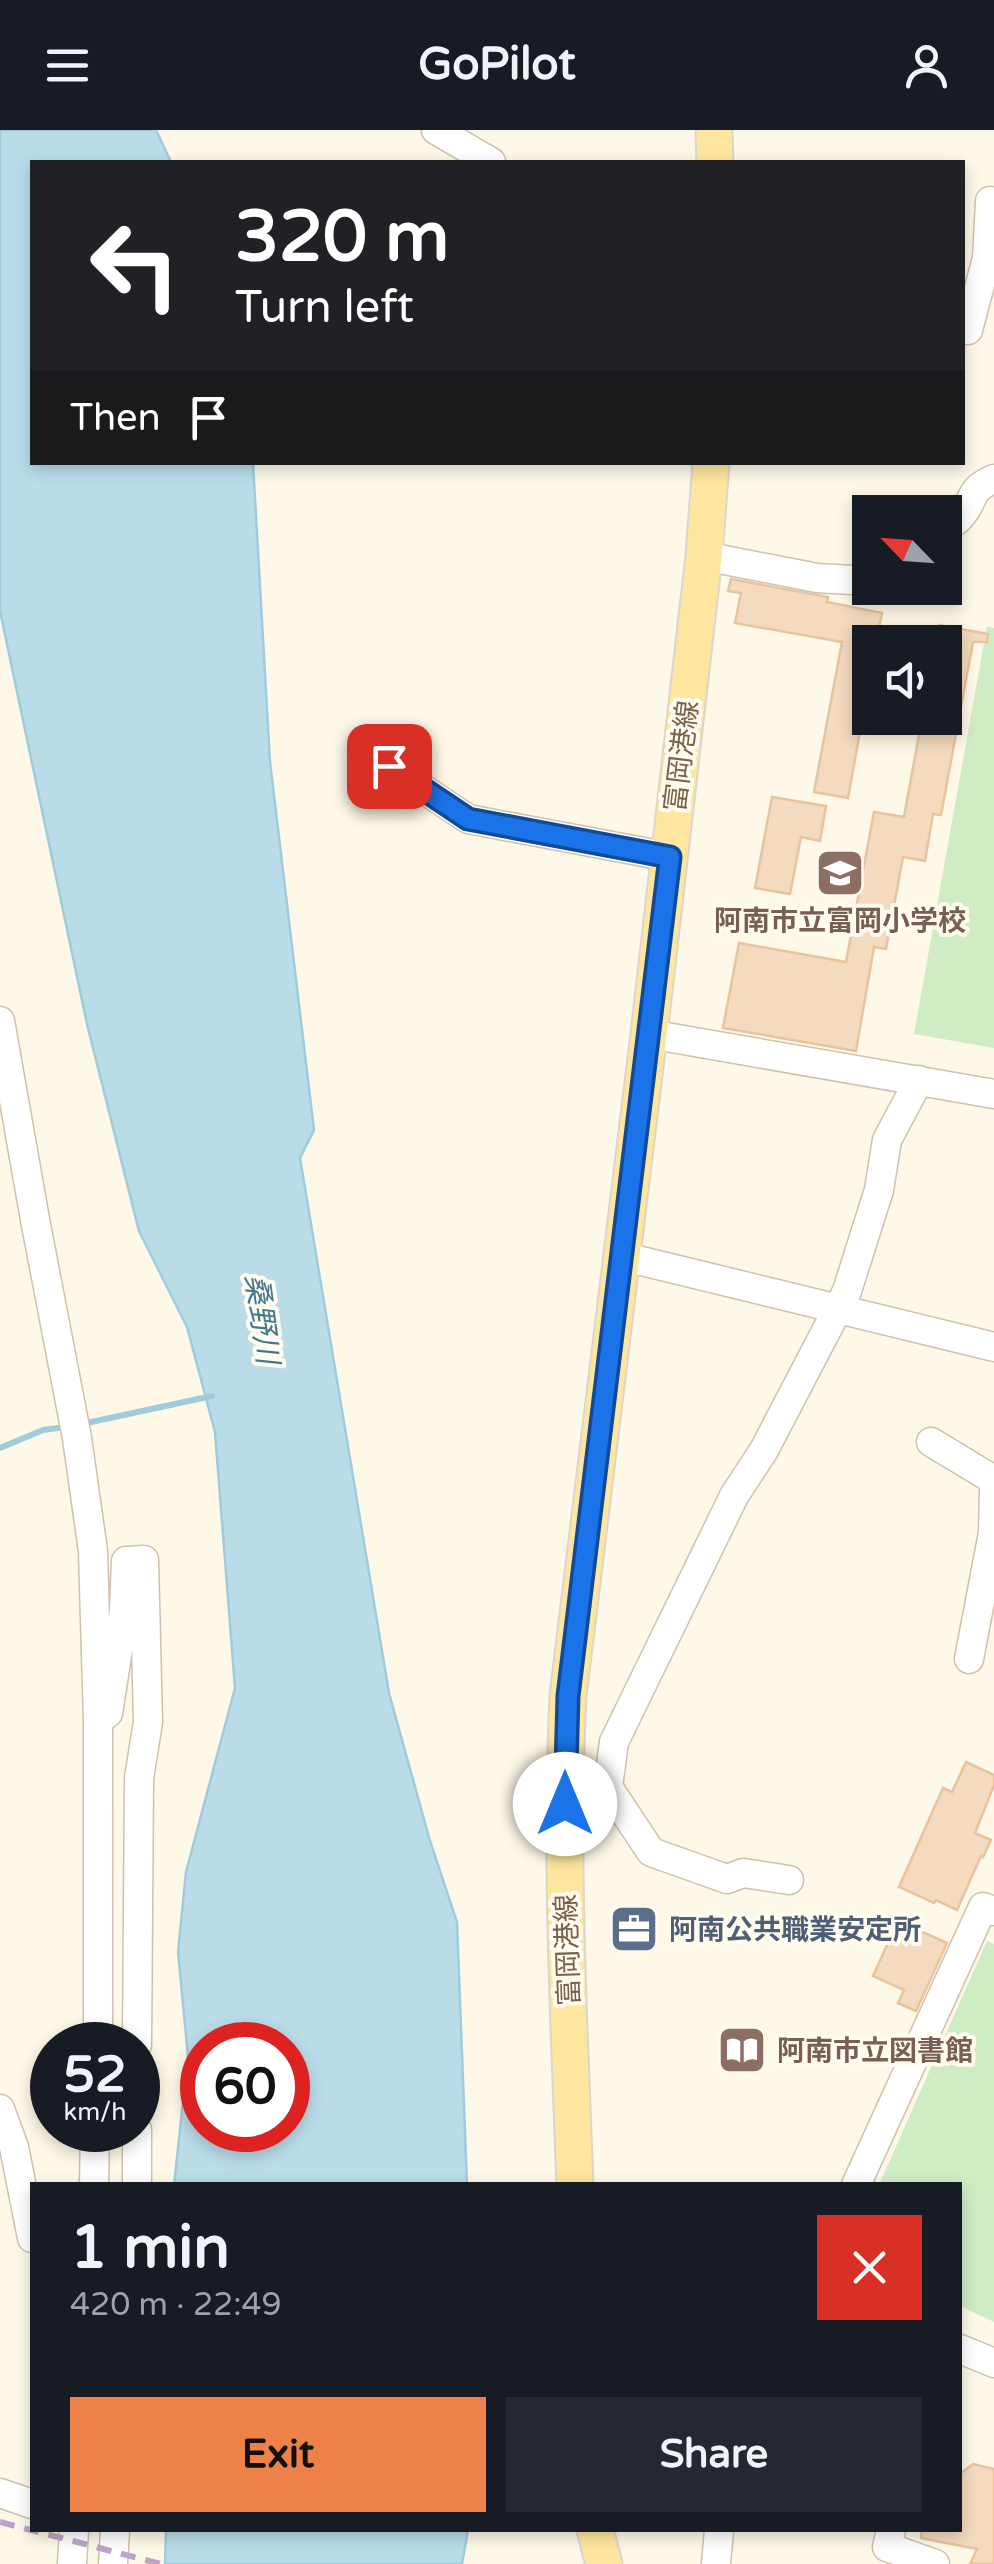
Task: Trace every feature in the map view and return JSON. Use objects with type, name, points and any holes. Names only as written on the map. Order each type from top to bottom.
[{"type":"main road","points":[[714,130],[715,160]]},
{"type":"main road","name":"富岡港線","points":[[574,2182],[565,1804],[568,1696],[670,857],[711,465]]},
{"type":"main road","points":[[596,2532],[604,2564]]},
{"type":"street","points":[[436,130],[488,160]]},
{"type":"street","points":[[965,329],[968,330],[987,258],[982,200]]},
{"type":"street","points":[[962,514],[975,490],[994,478]]},
{"type":"street","points":[[704,556],[817,578],[852,580]]},
{"type":"street","points":[[389,766],[468,819],[670,857]]},
{"type":"street","points":[[0,1021],[78,1438],[94,1551],[98,2022]]},
{"type":"street","points":[[649,1034],[994,1094]]},
{"type":"street","points":[[788,1880],[743,1873],[727,1878],[651,1852],[608,1787],[614,1742],[734,1496],[764,1450],[847,1291],[879,1190],[887,1140],[919,1080]]},
{"type":"street","points":[[620,1256],[994,1347]]},
{"type":"street","points":[[931,1442],[994,1480]]},
{"type":"street","points":[[969,1659],[994,1533],[994,1488]]},
{"type":"street","points":[[98,1720],[108,1713],[124,1611],[126,1561],[144,1560],[148,1722],[139,1778],[138,2022]]},
{"type":"street","points":[[565,1804],[608,1787]]},
{"type":"street","points":[[857,2182],[984,1906],[994,1911]]},
{"type":"street","points":[[0,2109],[14,2147],[30,2228]]},
{"type":"street","points":[[94,2182],[95,2152]]},
{"type":"street","points":[[136,2182],[137,2152]]},
{"type":"street","points":[[962,2350],[994,2363]]},
{"type":"street","points":[[0,2493],[30,2503]]},
{"type":"street","points":[[72,2564],[74,2532]]},
{"type":"street","points":[[113,2564],[115,2532]]},
{"type":"street","points":[[716,2564],[720,2532]]},
{"type":"street","points":[[891,2532],[888,2547],[936,2564]]},
{"type":"green space","points":[[987,626],[994,628],[994,1048],[914,1034]]},
{"type":"green space","points":[[987,1941],[994,1944],[994,2322],[962,2307],[962,2182],[880,2182]]},
{"type":"water","name":"桑野川","points":[[0,130],[156,130],[170,160],[30,160],[30,465],[253,465],[270,762],[314,1130],[300,1158],[389,1693],[457,1922],[467,2182],[174,2182],[180,2130],[180,2152],[310,2152],[310,2022],[185,2022],[178,1952],[186,1872],[235,1688],[215,1432],[187,1327],[139,1231],[87,1024],[0,611]]},
{"type":"water","points":[[166,2532],[468,2532],[462,2564],[165,2564]]},
{"type":"building","points":[[731,579],[828,597],[827,602],[882,613],[880,625],[852,625],[852,735],[859,735],[848,798],[814,792],[842,642],[735,623],[741,593],[728,591]]},
{"type":"building","points":[[962,629],[988,634],[987,642],[973,642],[962,701]]},
{"type":"building","points":[[919,735],[956,735],[941,815],[933,814],[925,861],[903,857],[886,949],[874,947],[856,1051],[723,1028],[739,943],[846,962],[874,812],[904,817]]},
{"type":"building","points":[[772,797],[826,806],[820,841],[801,837],[790,894],[755,888]]},
{"type":"building","points":[[966,1762],[994,1775],[994,1785],[975,1833],[991,1840],[957,1910],[899,1887],[943,1788],[952,1792]]},
{"type":"building","points":[[898,1921],[947,1943],[916,2011],[898,2003],[904,1990],[873,1976]]},
{"type":"building","points":[[973,2464],[994,2469],[994,2564],[970,2564],[977,2549],[921,2538],[922,2532],[962,2532],[962,2472]]},
{"type":"waterway","points":[[82,1424],[212,1396]]},
{"type":"waterway","points":[[0,1448],[43,1430],[65,1427]]},
{"type":"railway","points":[[0,2522],[30,2530]]},
{"type":"railway","points":[[38,2532],[161,2564]]},
{"type":"place","name":"阿南市立富岡小学校","points":[[840,873]]},
{"type":"place","name":"阿南公共職業安定所","points":[[634,1929]]},
{"type":"place","name":"阿南市立図書館","points":[[742,2050]]},
{"type":"route","points":[[389,766],[468,819],[670,857],[568,1696],[565,1804]]}]
